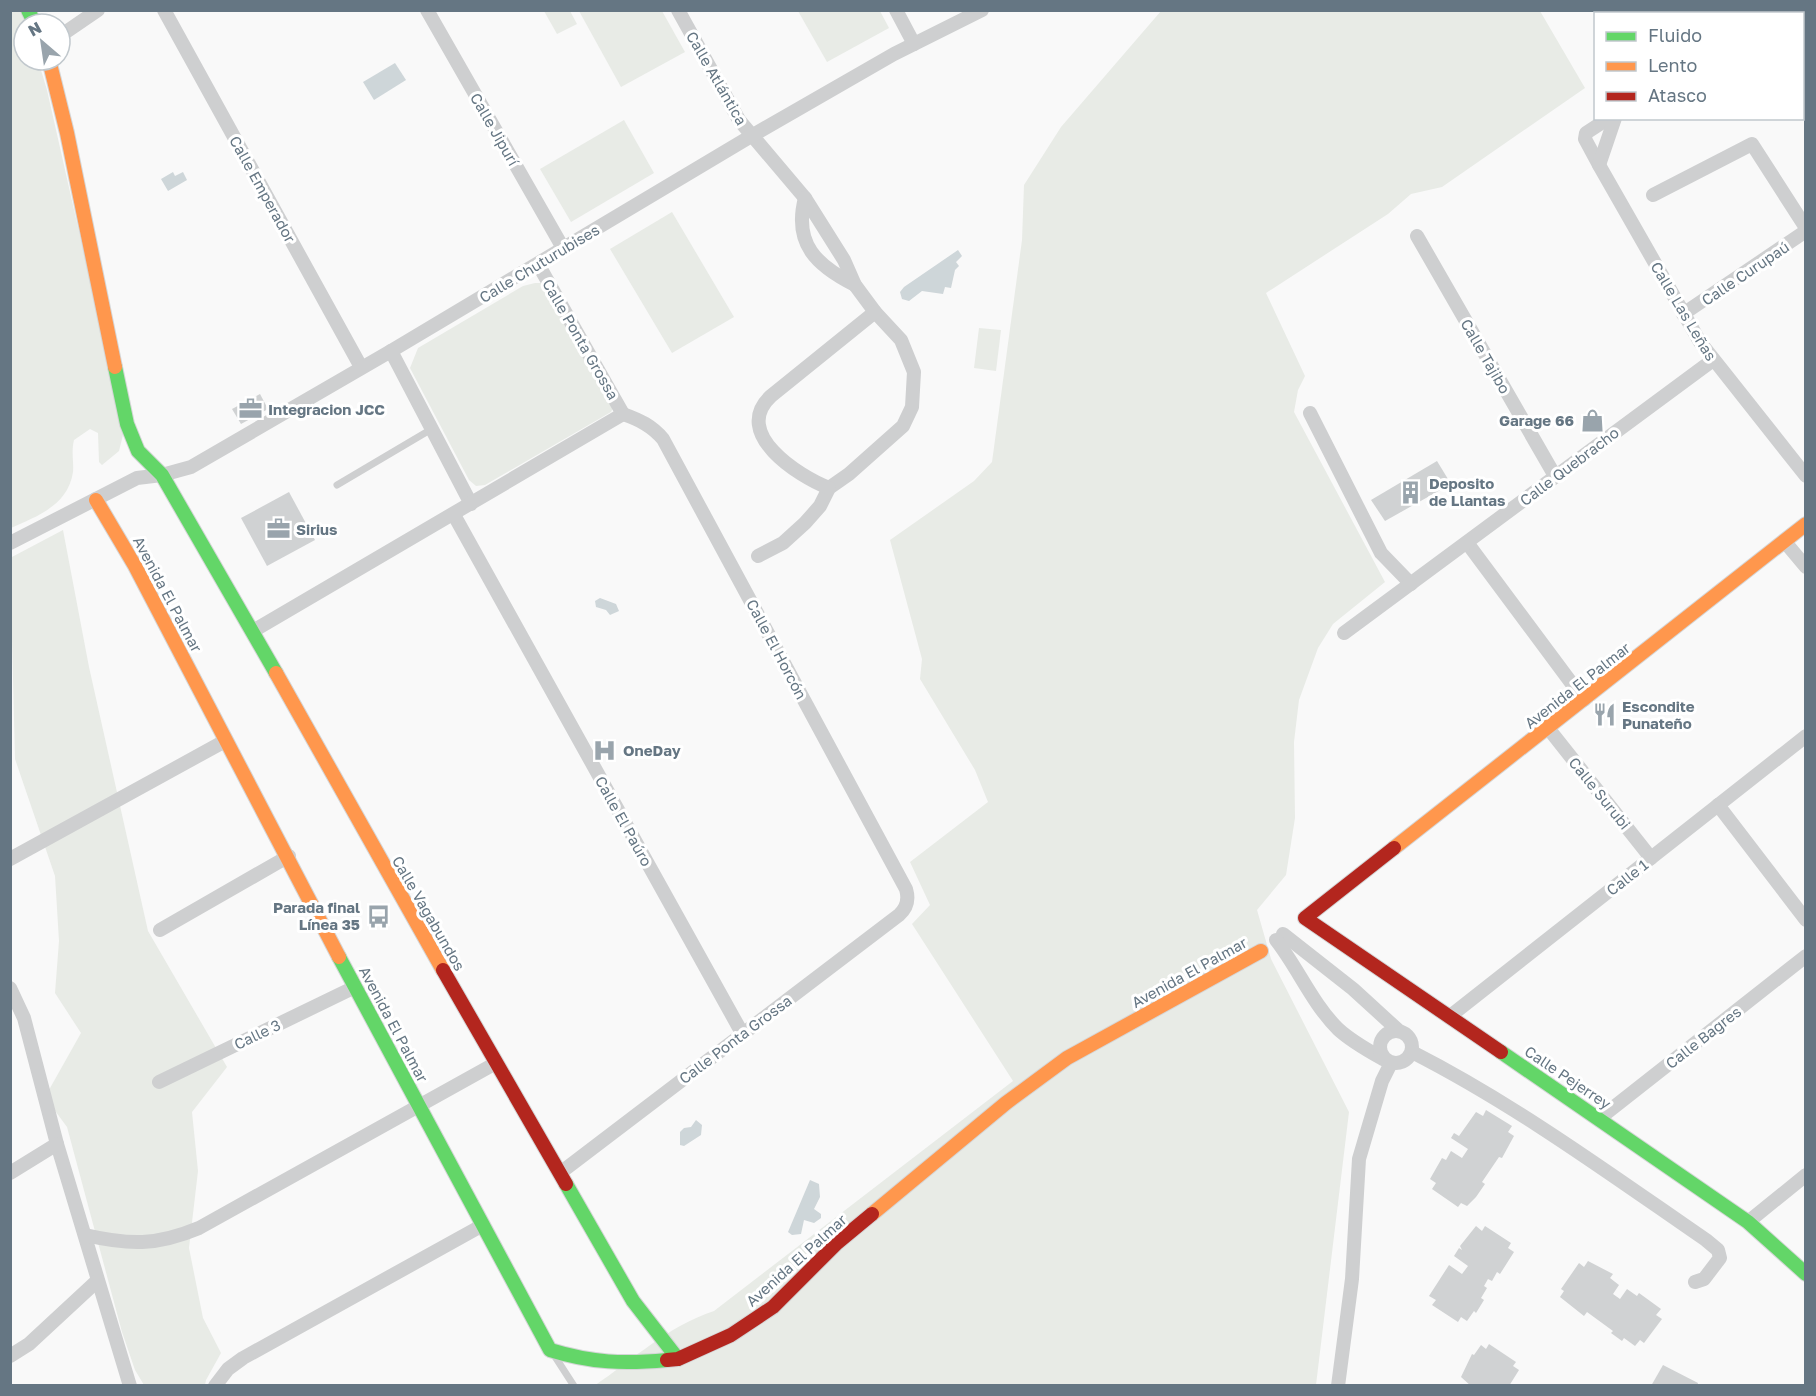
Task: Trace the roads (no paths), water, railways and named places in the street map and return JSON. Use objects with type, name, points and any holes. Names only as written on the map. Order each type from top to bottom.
[{"type":"street","points":[[72,28],[98,10]]},
{"type":"street","name":"Calle Emperador","points":[[164,10],[361,368]]},
{"type":"street","name":"Calle Jipurí","points":[[427,10],[563,248]]},
{"type":"street","name":"Calle Atlántica","points":[[678,10],[739,120],[805,198],[843,260],[855,285],[875,312],[901,340],[909,355],[915,381],[912,407],[903,426],[849,474],[829,488]]},
{"type":"street","points":[[896,10],[914,44]]},
{"type":"street","name":"Calle Chuturubises","points":[[10,543],[137,478],[162,475],[190,467],[391,351],[753,135],[914,44],[982,10]]},
{"type":"street","name":"Calle Vagabundos","points":[[52,72],[67,133],[127,424],[138,451],[162,475],[253,631],[370,845],[633,1301],[678,1359]]},
{"type":"street","name":"Calle Las Leñas","points":[[1606,120],[1586,133],[1585,139],[1599,165],[1683,314],[1713,360],[1806,476]]},
{"type":"street","points":[[1599,165],[1614,120]]},
{"type":"street","points":[[1653,195],[1748,144],[1752,144],[1806,230]]},
{"type":"street","points":[[805,198],[801,218],[804,238],[828,271],[855,285]]},
{"type":"street","name":"Calle Curupaú","points":[[1683,314],[1806,230]]},
{"type":"street","name":"Calle Tajibo","points":[[1417,236],[1555,476]]},
{"type":"street","name":"Calle Ponta Grossa","points":[[538,264],[624,414]]},
{"type":"street","points":[[758,556],[783,543],[805,523],[820,506],[829,488],[806,479],[782,462],[760,431],[759,412],[771,396],[875,312]]},
{"type":"street","points":[[391,351],[430,430],[471,504]]},
{"type":"street","name":"Calle Quebracho","points":[[1344,633],[1713,360]]},
{"type":"street","points":[[1310,412],[1381,553],[1411,585]]},
{"type":"street","points":[[253,631],[624,414]]},
{"type":"street","name":"Calle El Horcón","points":[[624,414],[654,428],[663,439],[906,889],[907,903]]},
{"type":"street","name":"Avenida El Palmar","points":[[96,500],[135,566],[225,741],[289,856],[355,987],[550,1350],[582,1360],[627,1364],[678,1359],[731,1335],[773,1307],[846,1235],[1006,1103],[1067,1058],[1261,951],[1548,729],[1806,524]]},
{"type":"street","name":"Calle El Paúro","points":[[454,515],[742,1033]]},
{"type":"street","points":[[1785,542],[1806,567]]},
{"type":"street","points":[[1468,543],[1584,700]]},
{"type":"street","name":"Calle Surubi","points":[[1548,729],[1652,858]]},
{"type":"street","name":"Calle 1","points":[[1449,1017],[1806,736]]},
{"type":"street","points":[[10,859],[225,741]]},
{"type":"street","points":[[1718,805],[1806,920]]},
{"type":"street","points":[[160,930],[289,856]]},
{"type":"street","name":"Calle Ponta Grossa","points":[[560,1173],[899,915],[907,903]]},
{"type":"street","name":"Calle Pejerrey","points":[[1305,918],[1600,1118],[1748,1222],[1806,1274]]},
{"type":"street","points":[[1280,937],[1353,989],[1399,1031],[1409,1036],[1412,1052],[1404,1062],[1388,1061],[1357,1044],[1338,1029],[1320,1007],[1280,937]]},
{"type":"street","name":"Calle Bagres","points":[[1600,1118],[1806,956]]},
{"type":"street","name":"Calle 3","points":[[159,1082],[355,987]]},
{"type":"street","points":[[10,988],[17,1021],[57,1144],[130,1386]]},
{"type":"street","points":[[1388,1061],[1382,1055],[1380,1043],[1387,1033],[1399,1031]]},
{"type":"street","points":[[1412,1052],[1486,1092],[1546,1130],[1706,1240],[1718,1250],[1720,1258],[1704,1279],[1695,1282]]},
{"type":"street","points":[[1338,1386],[1352,1280],[1359,1159],[1388,1061]]},
{"type":"street","points":[[85,1235],[118,1242],[152,1244],[177,1238],[496,1063]]},
{"type":"street","points":[[10,1173],[57,1144]]},
{"type":"street","points":[[1748,1222],[1806,1175]]},
{"type":"street","points":[[214,1386],[228,1369],[243,1358],[483,1225]]},
{"type":"street","points":[[10,1356],[29,1344],[98,1281]]},
{"type":"lane","points":[[337,485],[430,430]]},
{"type":"lane","points":[[550,1350],[574,1386]]},
{"type":"place","name":"Integracion JCC","points":[[250,409]]},
{"type":"place","name":"Garage 66","points":[[1592,420]]},
{"type":"place","name":"Deposito de Llantas","points":[[1411,492]]},
{"type":"place","name":"Sirius","points":[[278,529]]},
{"type":"place","name":"Escondite Punateño","points":[[1604,715]]},
{"type":"place","name":"OneDay","points":[[605,750]]},
{"type":"place","name":"Parada final Línea 35","points":[[378,916]]}]
